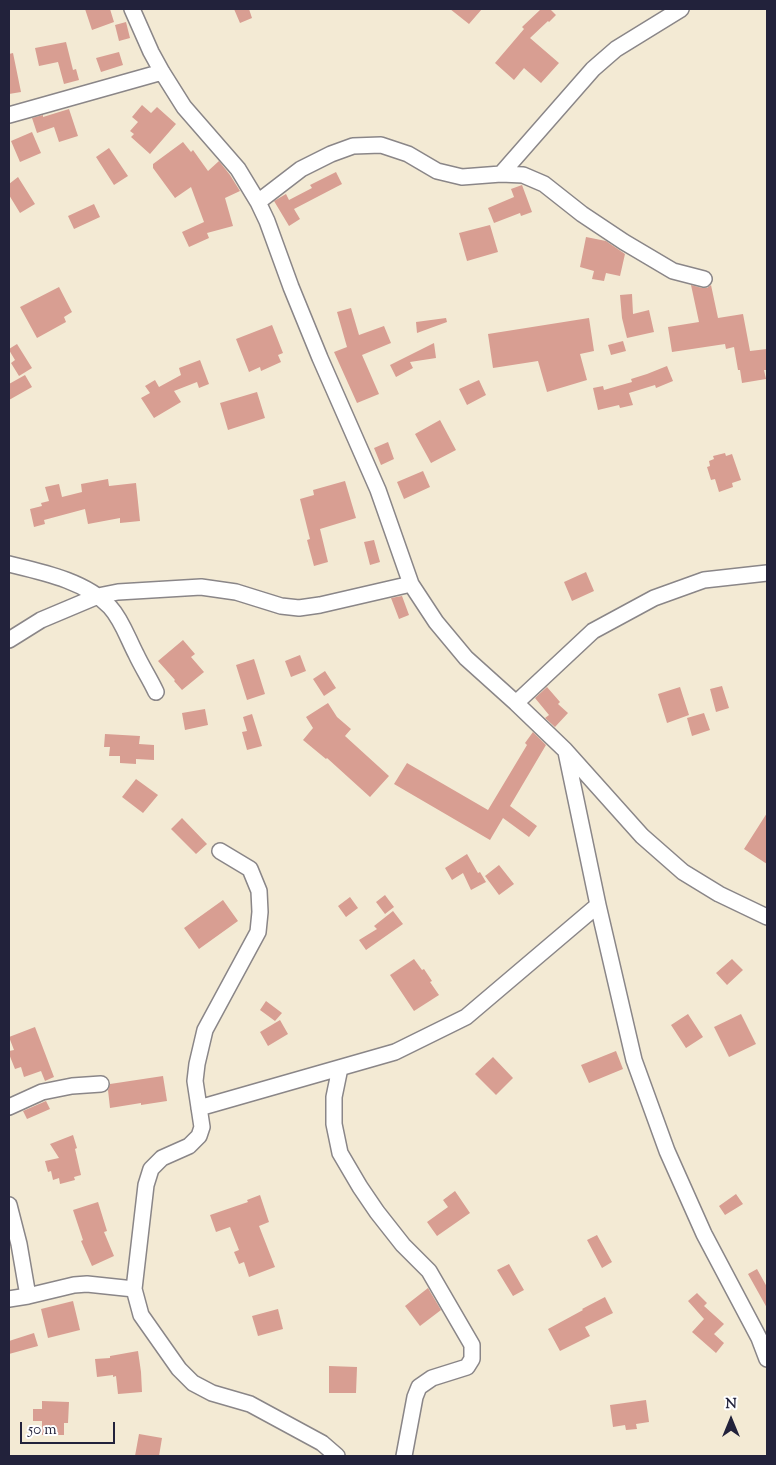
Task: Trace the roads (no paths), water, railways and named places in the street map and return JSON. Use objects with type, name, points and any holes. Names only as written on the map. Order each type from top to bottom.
[{"type":"street","points":[[132,9],[151,52],[184,107],[238,169],[267,220],[290,286],[378,490],[412,584],[436,622],[466,658],[566,750],[642,836],[683,872],[719,894],[766,915]]},
{"type":"street","points":[[501,174],[593,70],[616,49],[681,9]]},
{"type":"street","points":[[9,115],[162,72]]},
{"type":"street","points":[[258,202],[301,169],[331,154],[353,146],[381,145],[408,154],[436,171],[462,178],[501,174],[523,175],[544,184],[582,214],[624,242],[673,270],[704,278]]},
{"type":"street","points":[[9,564],[66,579],[98,596],[111,608],[124,629],[136,656],[156,692]]},
{"type":"street","points":[[516,703],[593,631],[654,598],[704,580],[767,573]]},
{"type":"street","points":[[9,640],[41,620],[98,596],[118,592],[201,587],[236,592],[281,606],[299,608],[412,584]]},
{"type":"street","points":[[566,750],[598,905],[634,1060],[664,1142],[704,1234],[759,1338],[767,1359]]},
{"type":"street","points":[[220,851],[250,869],[259,891],[260,912],[258,932],[205,1030],[197,1064],[196,1081],[202,1127],[200,1136],[189,1146],[162,1158],[151,1169],[146,1184],[134,1289],[141,1315],[179,1369],[193,1383],[212,1393],[250,1404],[322,1443],[337,1456]]},
{"type":"street","points":[[199,1108],[395,1052],[466,1017],[598,905]]},
{"type":"street","points":[[340,1068],[334,1096],[334,1124],[340,1153],[376,1212],[403,1245],[429,1271],[472,1346],[472,1359],[467,1367],[432,1378],[419,1387],[404,1456]]},
{"type":"street","points":[[9,1107],[42,1092],[72,1086],[101,1084]]},
{"type":"street","points":[[9,1205],[19,1244],[28,1296]]},
{"type":"street","points":[[9,1299],[74,1285],[87,1284],[134,1289]]}]
